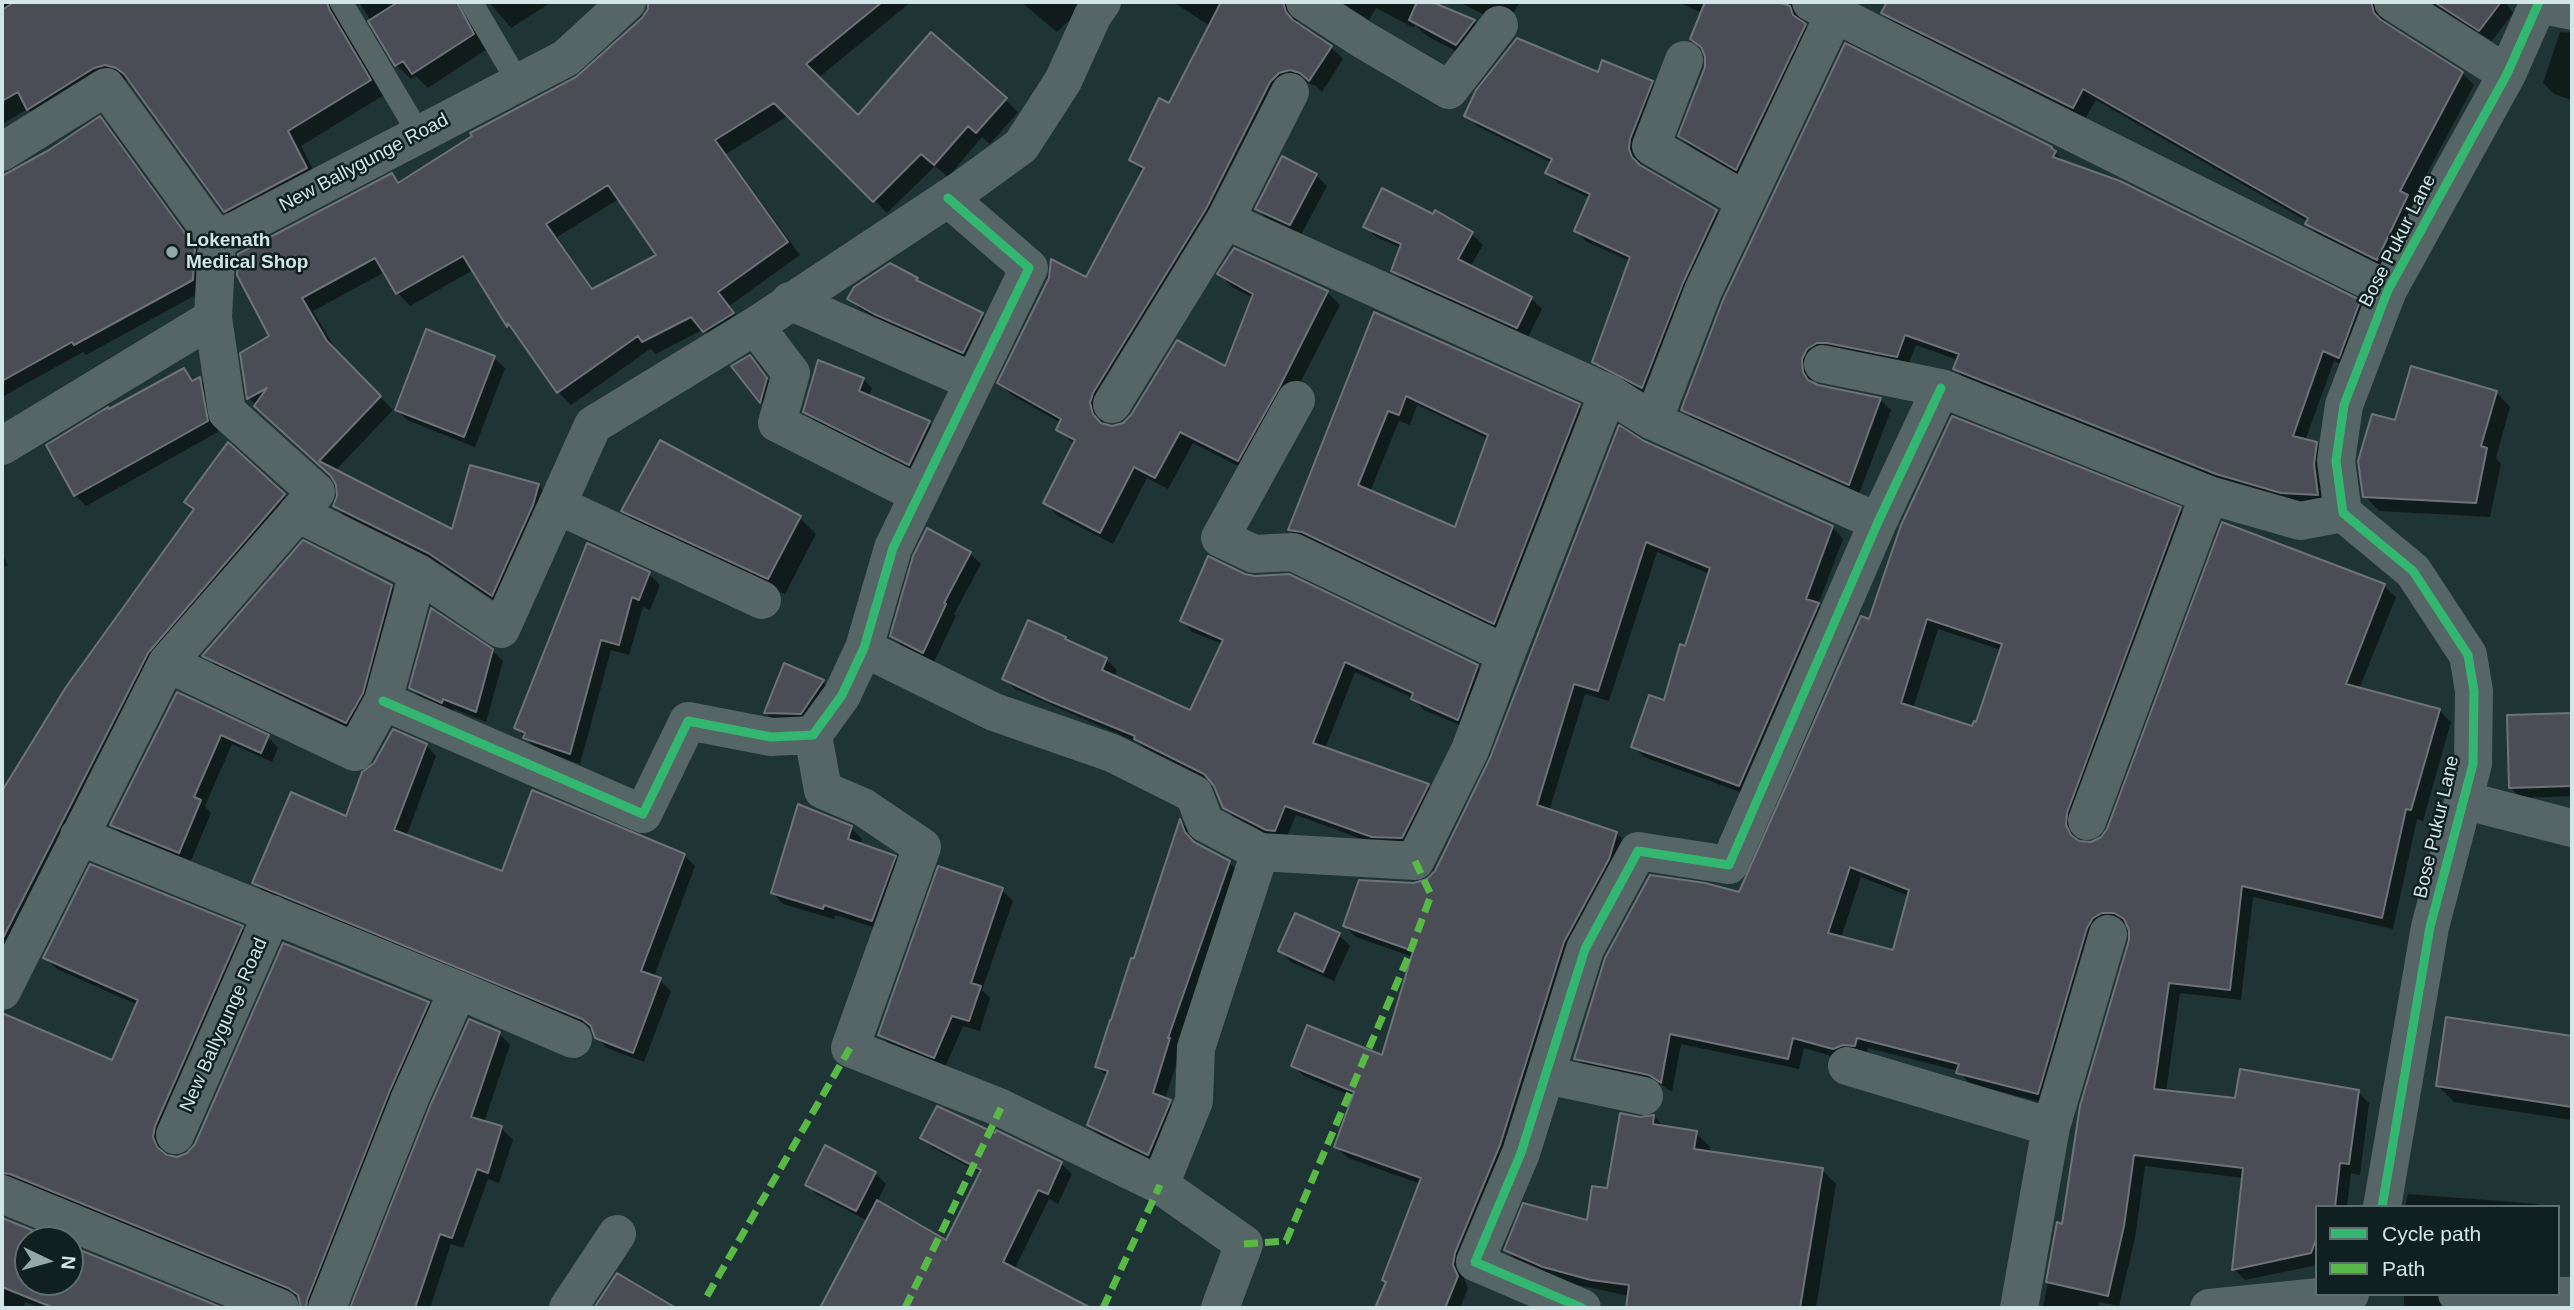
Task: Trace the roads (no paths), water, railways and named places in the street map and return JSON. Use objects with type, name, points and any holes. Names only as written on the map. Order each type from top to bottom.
[{"type":"street","name":"New Ballygunge Road","points":[[216,240],[566,58],[628,2]]},
{"type":"street","points":[[297,513],[418,573],[501,629],[593,425],[755,326],[948,198],[1021,146],[1063,81],[1093,15],[1102,2]]},
{"type":"street","points":[[1306,2],[1362,39],[1449,90],[1499,25]]},
{"type":"street","points":[[2393,2],[2507,74]]},
{"type":"street","name":"Bose Pukur Lane","points":[[2382,1205],[2430,927],[2473,764],[2474,691],[2468,655],[2413,570],[2343,513],[2336,461],[2344,405],[2388,290],[2547,5]]},
{"type":"street","points":[[1653,421],[1703,291],[1746,201],[1823,8],[2388,290]]},
{"type":"street","points":[[1684,60],[1651,146],[1746,201]]},
{"type":"street","points":[[2,152],[106,87],[216,240],[213,318],[227,412],[316,492],[167,663],[2,991]]},
{"type":"street","points":[[1112,404],[1225,220],[1290,92]]},
{"type":"street","points":[[948,198],[1029,268],[893,548],[864,648],[842,695],[813,735],[823,790],[863,807],[922,847],[850,1048],[1001,1108],[1160,1185],[1244,1244],[1220,1308]]},
{"type":"street","points":[[1225,220],[1608,393],[1653,421],[1878,522]]},
{"type":"street","points":[[790,301],[972,381]]},
{"type":"street","points":[[2,446],[213,318]]},
{"type":"street","points":[[755,326],[791,373],[776,423],[918,494]]},
{"type":"street","points":[[1823,364],[1941,388],[2209,495],[2300,521],[2343,513]]},
{"type":"street","points":[[1582,1308],[1475,1262],[1521,1153],[1585,949],[1638,851],[1729,865],[1878,522],[1941,388]]},
{"type":"street","points":[[864,648],[995,712],[1112,753],[1194,794],[1205,823],[1260,852],[1415,861],[1470,750],[1608,393]]},
{"type":"street","points":[[1296,400],[1220,538],[1254,554],[1293,552],[1506,654]]},
{"type":"street","points":[[2087,821],[2209,495]]},
{"type":"street","points":[[557,505],[762,600]]},
{"type":"street","points":[[167,663],[355,752],[383,702],[418,573]]},
{"type":"street","points":[[383,702],[643,814],[688,721],[771,737],[813,735]]},
{"type":"street","points":[[2463,800],[2572,828]]},
{"type":"street","points":[[79,836],[573,1039]]},
{"type":"street","points":[[1160,1185],[1194,1101],[1196,1048],[1260,852]]},
{"type":"street","name":"New Ballygunge Road","points":[[176,1135],[272,914]]},
{"type":"street","points":[[2019,1308],[2051,1127],[2108,934]]},
{"type":"street","points":[[327,1308],[410,1098],[458,990]]},
{"type":"street","points":[[1847,1066],[2051,1127]]},
{"type":"street","points":[[1546,1075],[1644,1096]]},
{"type":"street","points":[[2,1194],[281,1308]]},
{"type":"street","points":[[569,1308],[617,1234]]},
{"type":"street","points":[[2209,1308],[2330,1296]]},
{"type":"lane","points":[[341,2],[419,134]]},
{"type":"lane","points":[[471,2],[518,82]]},
{"type":"place","name":"Lokenath Medical Shop","points":[[172,252]]}]
